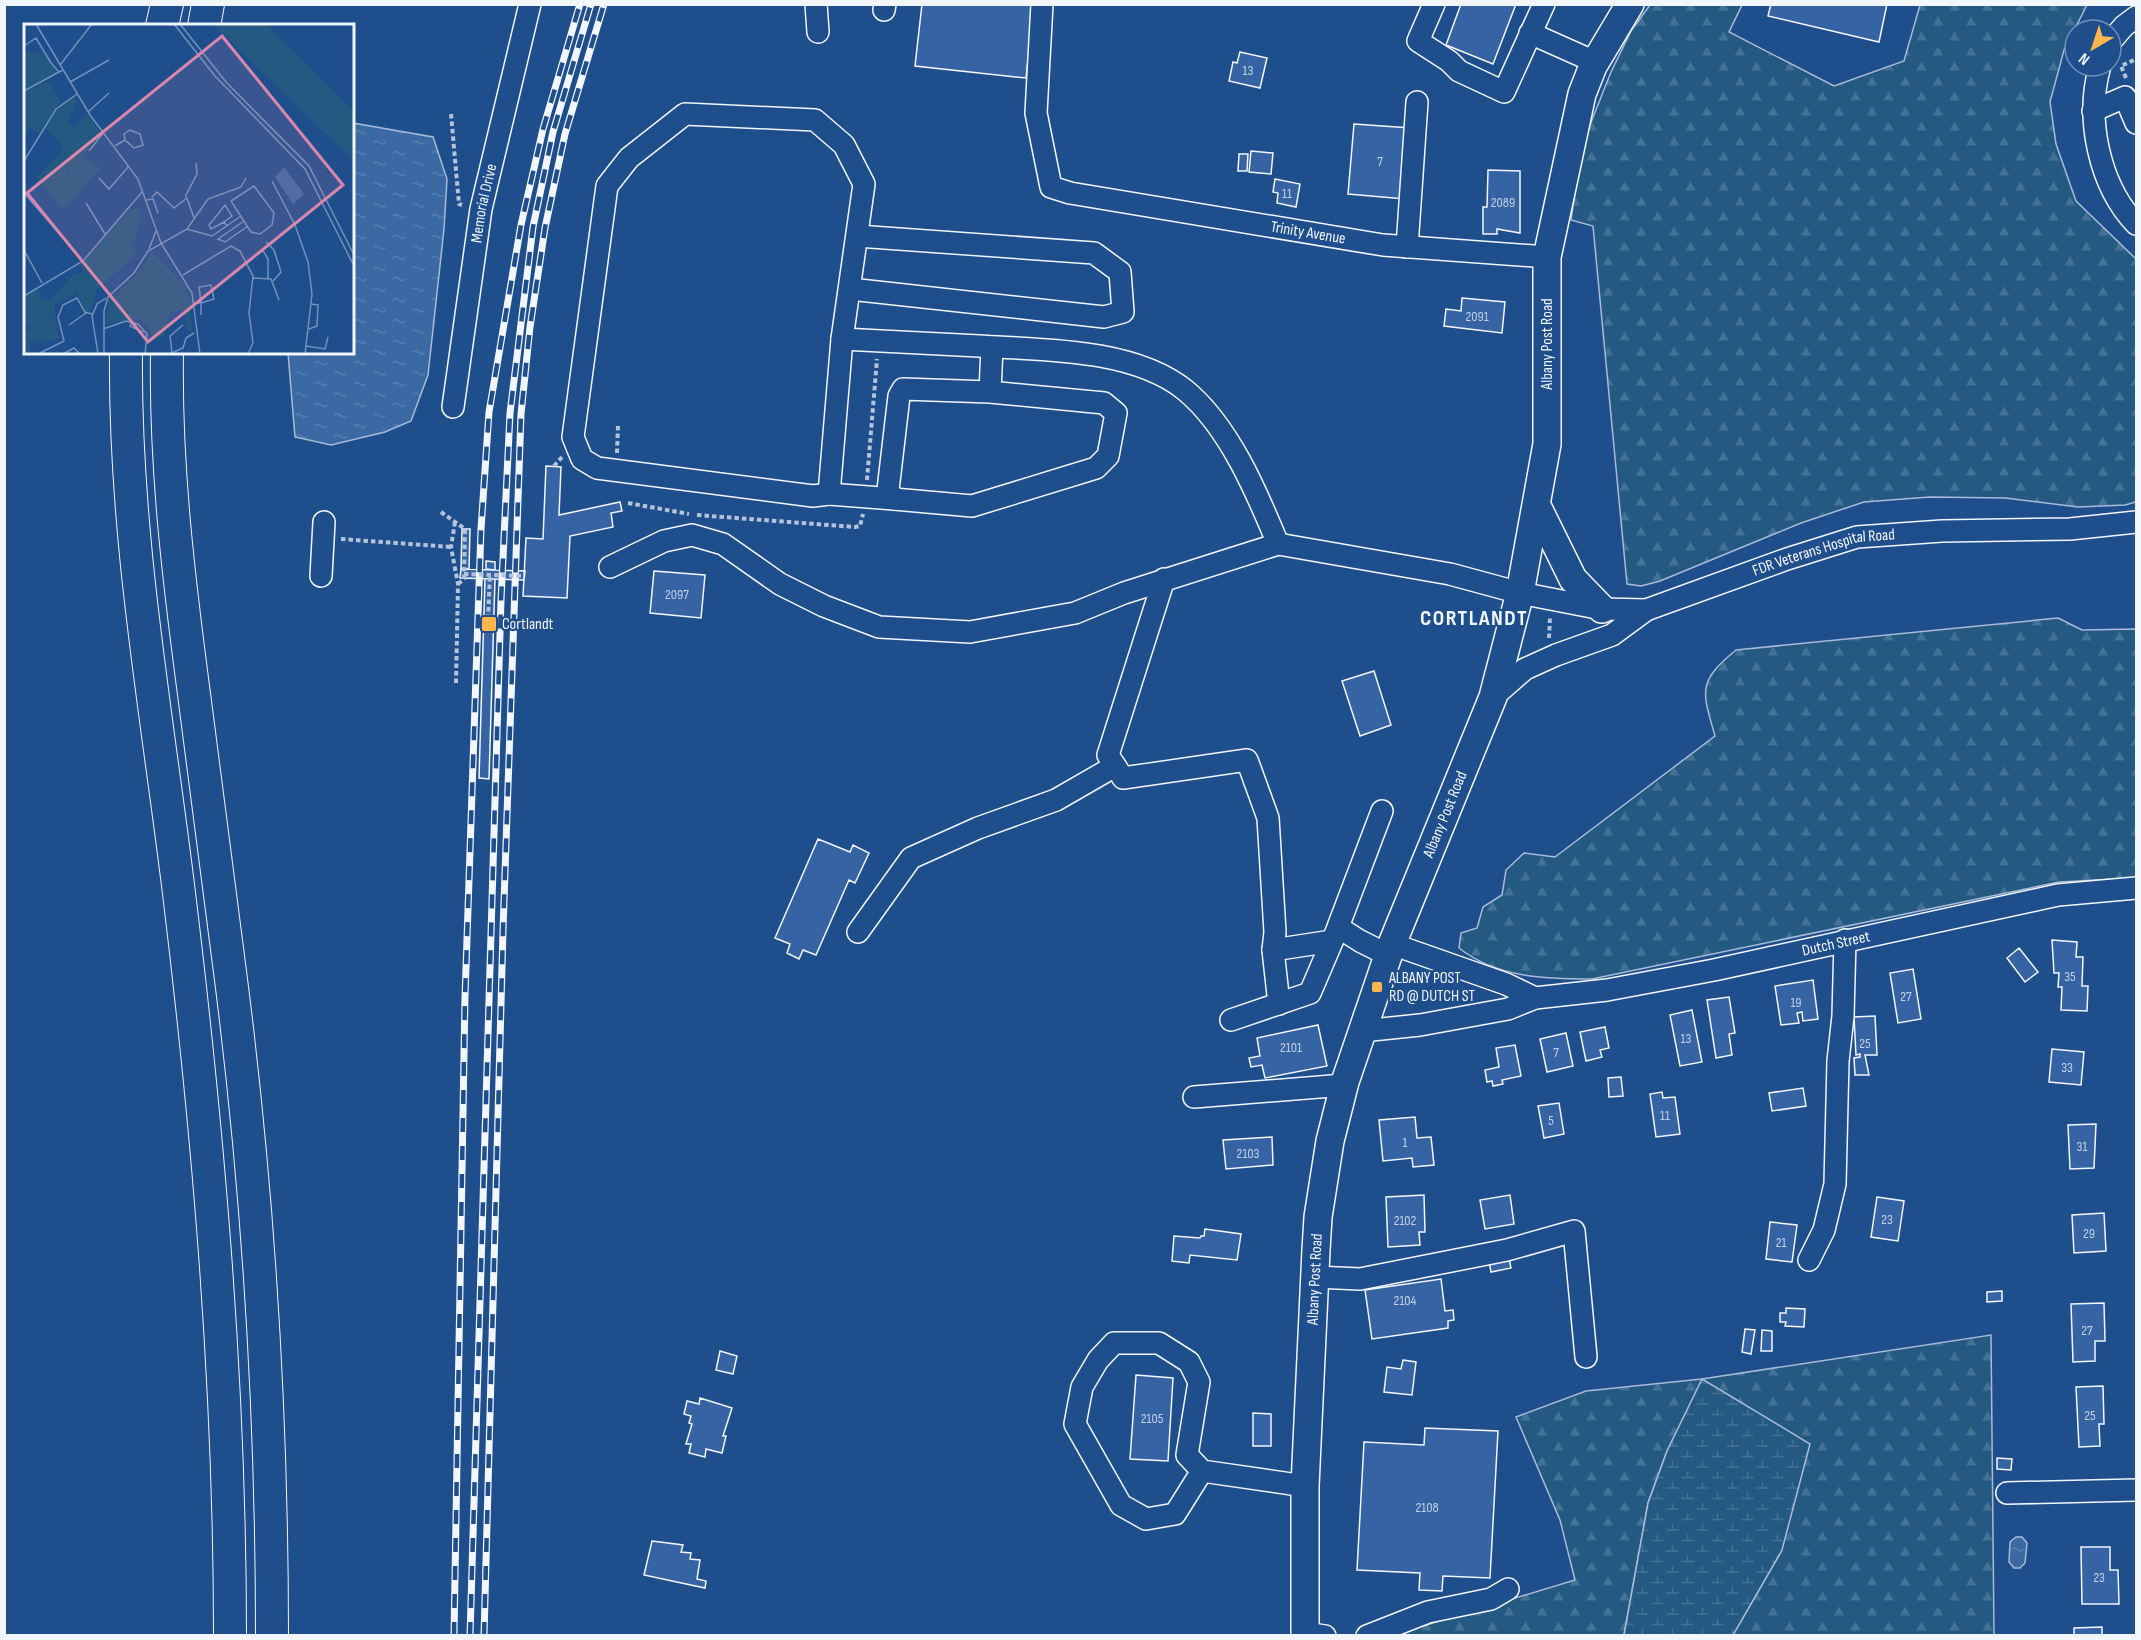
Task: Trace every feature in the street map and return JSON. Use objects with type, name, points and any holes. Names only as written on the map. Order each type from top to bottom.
[{"type":"highway","points":[[162,24],[167,4]]},
{"type":"highway","points":[[204,24],[208,4]]},
{"type":"highway","points":[[126,354],[128,475],[135,556],[178,889],[212,1200],[225,1422],[230,1635]]},
{"type":"highway","points":[[167,354],[170,473],[176,552],[232,983],[253,1198],[271,1509],[272,1635]]},
{"type":"main road","name":"Albany Post Road","points":[[1312,1635],[1305,1486],[1319,1206],[1330,1141],[1344,1085],[1390,950],[1493,697],[1520,593],[1547,444],[1547,257],[1572,129],[1582,94],[1621,8]]},
{"type":"main road","points":[[1537,506],[1573,579],[1602,609]]},
{"type":"street","name":"Memorial Drive","points":[[453,407],[481,209],[530,4]]},
{"type":"street","points":[[816,4],[818,32]]},
{"type":"street","name":"Trinity Avenue","points":[[1042,4],[1036,113],[1051,187],[1070,193],[1407,247],[1547,257]]},
{"type":"street","points":[[1434,4],[1418,41],[1449,61],[1459,71],[1504,92],[1544,4]]},
{"type":"street","points":[[2123,27],[2136,16]]},
{"type":"street","points":[[1530,33],[1595,62]]},
{"type":"street","points":[[2096,78],[2093,89],[2096,139],[2110,181],[2125,212],[2136,223]]},
{"type":"street","points":[[2093,111],[2125,98],[2136,123]]},
{"type":"street","points":[[1407,247],[1417,102]]},
{"type":"street","points":[[829,494],[842,339],[864,184],[843,145],[814,120],[685,114],[629,158],[607,186],[573,437],[582,459],[597,468],[813,496],[829,494],[972,506],[1096,468],[1108,456],[1116,413],[1104,403],[990,392],[903,389],[899,396],[888,490],[894,499]]},
{"type":"street","points":[[850,289],[1104,317],[1123,312],[1120,272],[1094,253],[857,236]]},
{"type":"street","points":[[610,567],[664,541],[692,535],[723,544],[780,584],[824,606],[879,627],[970,632],[1075,613],[1164,579],[1278,544],[1257,495],[1218,426],[1184,389],[1141,366],[1066,351],[842,339]]},
{"type":"street","points":[[990,392],[992,347]]},
{"type":"street","name":"FDR Veterans Hospital Road","points":[[1278,544],[1450,574],[1520,593],[1602,609],[1646,610],[1787,559],[1857,537],[1942,531],[2070,529],[2136,522]]},
{"type":"street","points":[[321,576],[328,530]]},
{"type":"street","points":[[1164,579],[1108,755],[1123,778],[1247,760],[1268,818],[1275,932],[1273,950],[1279,1004]]},
{"type":"street","points":[[1493,697],[1525,669],[1556,654],[1612,635],[1646,610]]},
{"type":"street","points":[[858,932],[911,858],[978,828],[1056,800],[1115,766]]},
{"type":"street","points":[[1231,1020],[1310,993],[1382,811]]},
{"type":"street","name":"Dutch Street","points":[[1362,1032],[1420,1025],[1508,1009],[1535,998],[1608,990],[2058,895],[2136,888]]},
{"type":"street","points":[[1273,950],[1335,934],[1506,984],[1535,998]]},
{"type":"street","points":[[1809,1260],[1824,1230],[1835,1184],[1837,1071],[1844,1004],[1845,940]]},
{"type":"street","points":[[1194,1096],[1344,1085]]},
{"type":"street","points":[[1315,1277],[1360,1280],[1507,1250],[1574,1230],[1587,1356]]},
{"type":"street","points":[[1202,1471],[1175,1514],[1146,1519],[1120,1505],[1075,1424],[1082,1388],[1098,1360],[1114,1343],[1159,1343],[1189,1362],[1199,1382],[1187,1455],[1202,1471],[1305,1486]]},
{"type":"street","points":[[2007,1493],[2136,1490]]},
{"type":"street","points":[[1367,1635],[1428,1612],[1491,1599],[1508,1589]]},
{"type":"path","points":[[2127,82],[2121,66],[2136,59]]},
{"type":"path","points":[[451,114],[459,204],[469,208]]},
{"type":"path","points":[[866,486],[877,358]]},
{"type":"path","points":[[618,425],[618,452]]},
{"type":"path","points":[[628,503],[671,513],[855,527],[860,526],[864,510]]},
{"type":"path","points":[[441,512],[465,529],[464,576],[458,584]]},
{"type":"path","points":[[455,522],[451,547],[458,584],[456,684]]},
{"type":"path","points":[[328,530],[451,547]]},
{"type":"path","points":[[488,619],[490,575]]},
{"type":"path","points":[[464,576],[524,576]]},
{"type":"path","points":[[1550,618],[1548,635],[1552,647]]},
{"type":"green space","points":[[1650,5],[1742,5],[1729,32],[1834,86],[1904,61],[1920,5],[2087,5],[2080,18],[2063,18],[2063,54],[2050,102],[2056,144],[2076,201],[2136,259],[2136,502],[2125,505],[2078,507],[2005,498],[1930,497],[1864,502],[1801,523],[1660,581],[1641,586],[1627,584],[1593,226],[1571,220],[1582,145],[1611,72],[1631,31]]},
{"type":"green space","points":[[2058,618],[2082,630],[2136,629],[2136,878],[2059,882],[1592,979],[1522,975],[1489,966],[1459,948],[1461,933],[1477,928],[1483,907],[1502,895],[1506,870],[1524,853],[1555,857],[1715,736],[1707,708],[1706,688],[1714,671],[1736,650]]},
{"type":"green space","points":[[1991,1335],[1994,1635],[1733,1635],[1782,1550],[1702,1380],[1667,1451],[1648,1503],[1624,1635],[1390,1636],[1575,1580],[1560,1520],[1516,1417],[1586,1391],[1702,1379]]},
{"type":"green space","points":[[1702,1379],[1810,1444],[1782,1550],[1733,1635],[1624,1635],[1648,1503],[1667,1451]]},
{"type":"water","points":[[354,123],[433,137],[447,179],[444,229],[428,375],[411,421],[385,432],[331,445],[295,437],[288,354],[354,354]]},
{"type":"water","points":[[2016,1537],[2022,1537],[2027,1543],[2025,1563],[2020,1568],[2014,1568],[2009,1562],[2010,1542]]},
{"type":"building","points":[[922,4],[1034,4],[1026,78],[915,66]]},
{"type":"building","points":[[1461,4],[1516,4],[1493,64],[1446,45]]},
{"type":"building","points":[[1771,4],[1887,4],[1879,42],[1768,16]]},
{"type":"building","points":[[1240,52],[1267,58],[1260,88],[1229,81],[1233,62],[1237,63]]},
{"type":"building","points":[[1354,124],[1411,128],[1405,199],[1348,194]]},
{"type":"building","points":[[1251,151],[1273,153],[1271,174],[1249,172]]},
{"type":"building","points":[[1239,154],[1248,154],[1247,171],[1238,171]]},
{"type":"building","points":[[1488,170],[1520,171],[1520,233],[1497,229],[1497,234],[1483,234],[1483,207],[1487,207]]},
{"type":"building","points":[[1275,179],[1300,184],[1296,207],[1277,203],[1278,193],[1273,192]]},
{"type":"building","points":[[1462,298],[1505,302],[1502,333],[1444,326],[1446,309],[1461,311]]},
{"type":"building","name":"Cortlandt","points":[[546,466],[561,467],[559,515],[620,502],[622,511],[611,513],[613,527],[570,536],[567,598],[523,596],[526,538],[543,539]]},
{"type":"building","points":[[462,529],[470,529],[469,569],[461,569]]},
{"type":"building","points":[[486,561],[495,562],[495,570],[486,569]]},
{"type":"building","points":[[461,569],[525,571],[524,580],[460,578]]},
{"type":"building","points":[[654,571],[705,575],[701,618],[650,613]]},
{"type":"building","points":[[485,579],[495,579],[489,779],[479,778]]},
{"type":"building","points":[[1374,671],[1391,725],[1360,736],[1342,681]]},
{"type":"building","points":[[818,839],[850,852],[853,845],[869,853],[855,883],[849,880],[816,955],[803,950],[799,959],[787,953],[790,944],[775,938]]},
{"type":"building","points":[[2052,940],[2077,942],[2076,957],[2083,957],[2082,986],[2088,986],[2087,1011],[2061,1010],[2062,987],[2058,987],[2059,973],[2054,973]]},
{"type":"building","points":[[2019,948],[2038,972],[2025,982],[2007,958]]},
{"type":"building","points":[[1913,969],[1921,1019],[1898,1023],[1890,973]]},
{"type":"building","points":[[1813,980],[1818,1019],[1803,1021],[1802,1012],[1797,1013],[1799,1023],[1781,1025],[1775,986]]},
{"type":"building","points":[[1729,997],[1735,1033],[1729,1034],[1732,1055],[1716,1058],[1707,1000]]},
{"type":"building","points":[[1692,1010],[1702,1062],[1680,1066],[1670,1015]]},
{"type":"building","points":[[1875,1016],[1877,1055],[1865,1055],[1869,1075],[1855,1075],[1854,1058],[1860,1057],[1860,1054],[1856,1055],[1854,1017]]},
{"type":"building","points":[[1318,1025],[1327,1066],[1265,1078],[1262,1065],[1251,1067],[1249,1058],[1260,1056],[1257,1038]]},
{"type":"building","points":[[1605,1027],[1609,1048],[1600,1050],[1602,1057],[1586,1061],[1580,1032]]},
{"type":"building","points":[[1566,1033],[1573,1066],[1547,1072],[1540,1039]]},
{"type":"building","points":[[1515,1045],[1521,1076],[1502,1080],[1503,1084],[1493,1086],[1492,1081],[1487,1082],[1485,1070],[1499,1067],[1496,1048]]},
{"type":"building","points":[[2052,1049],[2084,1052],[2081,1085],[2049,1082]]},
{"type":"building","points":[[1621,1077],[1623,1096],[1609,1097],[1608,1078]]},
{"type":"building","points":[[1803,1088],[1806,1106],[1772,1111],[1769,1093]]},
{"type":"building","points":[[1662,1092],[1663,1098],[1675,1097],[1680,1134],[1656,1137],[1650,1094]]},
{"type":"building","points":[[1559,1103],[1564,1134],[1544,1138],[1538,1106]]},
{"type":"building","points":[[1415,1117],[1417,1138],[1431,1137],[1434,1165],[1413,1167],[1412,1158],[1383,1161],[1379,1120]]},
{"type":"building","points":[[2096,1124],[2094,1168],[2070,1169],[2068,1125]]},
{"type":"building","points":[[1272,1137],[1273,1165],[1226,1169],[1223,1140]]},
{"type":"building","points":[[1424,1195],[1425,1232],[1419,1232],[1420,1245],[1388,1247],[1386,1197]]},
{"type":"building","points":[[1510,1195],[1514,1224],[1485,1229],[1480,1200]]},
{"type":"building","points":[[1877,1197],[1904,1201],[1898,1241],[1871,1237]]},
{"type":"building","points":[[2104,1213],[2106,1251],[2074,1253],[2072,1215]]},
{"type":"building","points":[[1770,1222],[1797,1225],[1792,1262],[1766,1259]]},
{"type":"building","points":[[1205,1229],[1241,1234],[1237,1260],[1190,1255],[1189,1263],[1172,1261],[1174,1236],[1200,1238],[1204,1236]]},
{"type":"building","points":[[1509,1259],[1511,1268],[1491,1272],[1489,1262]]},
{"type":"building","points":[[1441,1279],[1445,1311],[1453,1310],[1454,1320],[1448,1321],[1448,1328],[1372,1339],[1365,1290]]},
{"type":"building","points":[[2002,1291],[2002,1301],[1987,1302],[1987,1292]]},
{"type":"building","points":[[2104,1303],[2105,1341],[2095,1341],[2095,1361],[2073,1362],[2071,1304]]},
{"type":"building","points":[[1786,1308],[1805,1309],[1804,1327],[1785,1326],[1786,1322],[1780,1322],[1780,1313],[1786,1313]]},
{"type":"building","points":[[1745,1329],[1755,1330],[1751,1354],[1742,1352]]},
{"type":"building","points":[[1762,1330],[1772,1331],[1772,1351],[1761,1351]]},
{"type":"building","points":[[720,1351],[737,1356],[733,1374],[716,1370]]},
{"type":"building","points":[[1403,1360],[1416,1362],[1412,1395],[1384,1392],[1387,1367],[1401,1369]]},
{"type":"building","points":[[1136,1375],[1173,1378],[1168,1461],[1130,1459]]},
{"type":"building","points":[[2103,1386],[2104,1424],[2099,1424],[2100,1446],[2079,1447],[2076,1387]]},
{"type":"building","points":[[700,1398],[732,1408],[723,1436],[726,1436],[722,1453],[706,1449],[705,1457],[689,1453],[691,1444],[686,1444],[692,1424],[689,1423],[691,1416],[684,1414],[687,1401],[699,1404]]},
{"type":"building","points":[[1253,1413],[1271,1414],[1271,1446],[1253,1446]]},
{"type":"building","points":[[1425,1428],[1498,1431],[1490,1578],[1443,1576],[1442,1591],[1419,1590],[1420,1573],[1357,1570],[1364,1442],[1424,1445]]},
{"type":"building","points":[[1997,1458],[2012,1459],[2011,1470],[1997,1469]]},
{"type":"building","points":[[652,1541],[683,1545],[681,1552],[691,1553],[690,1559],[700,1560],[697,1579],[706,1581],[705,1588],[644,1575]]},
{"type":"building","points":[[2081,1547],[2110,1547],[2110,1570],[2118,1570],[2119,1604],[2082,1604]]},
{"type":"building","points":[[2102,1627],[2102,1636],[2074,1636],[2074,1628]]},
{"type":"railway","points":[[454,1636],[465,997],[481,529],[489,412],[521,225],[543,129],[580,4]]},
{"type":"railway","points":[[470,1636],[501,600],[510,413],[533,227],[553,132],[591,4]]},
{"type":"railway","points":[[484,1636],[503,930],[521,414],[530,327],[545,228],[565,134],[604,4]]},
{"type":"place","name":"Cortlandt","points":[[489,624]]},
{"type":"place","name":"ALBANY POST RD @ DUTCH ST","points":[[1377,987]]},
{"type":"district","name":"CORTLANDT","points":[[1474,618]]}]
